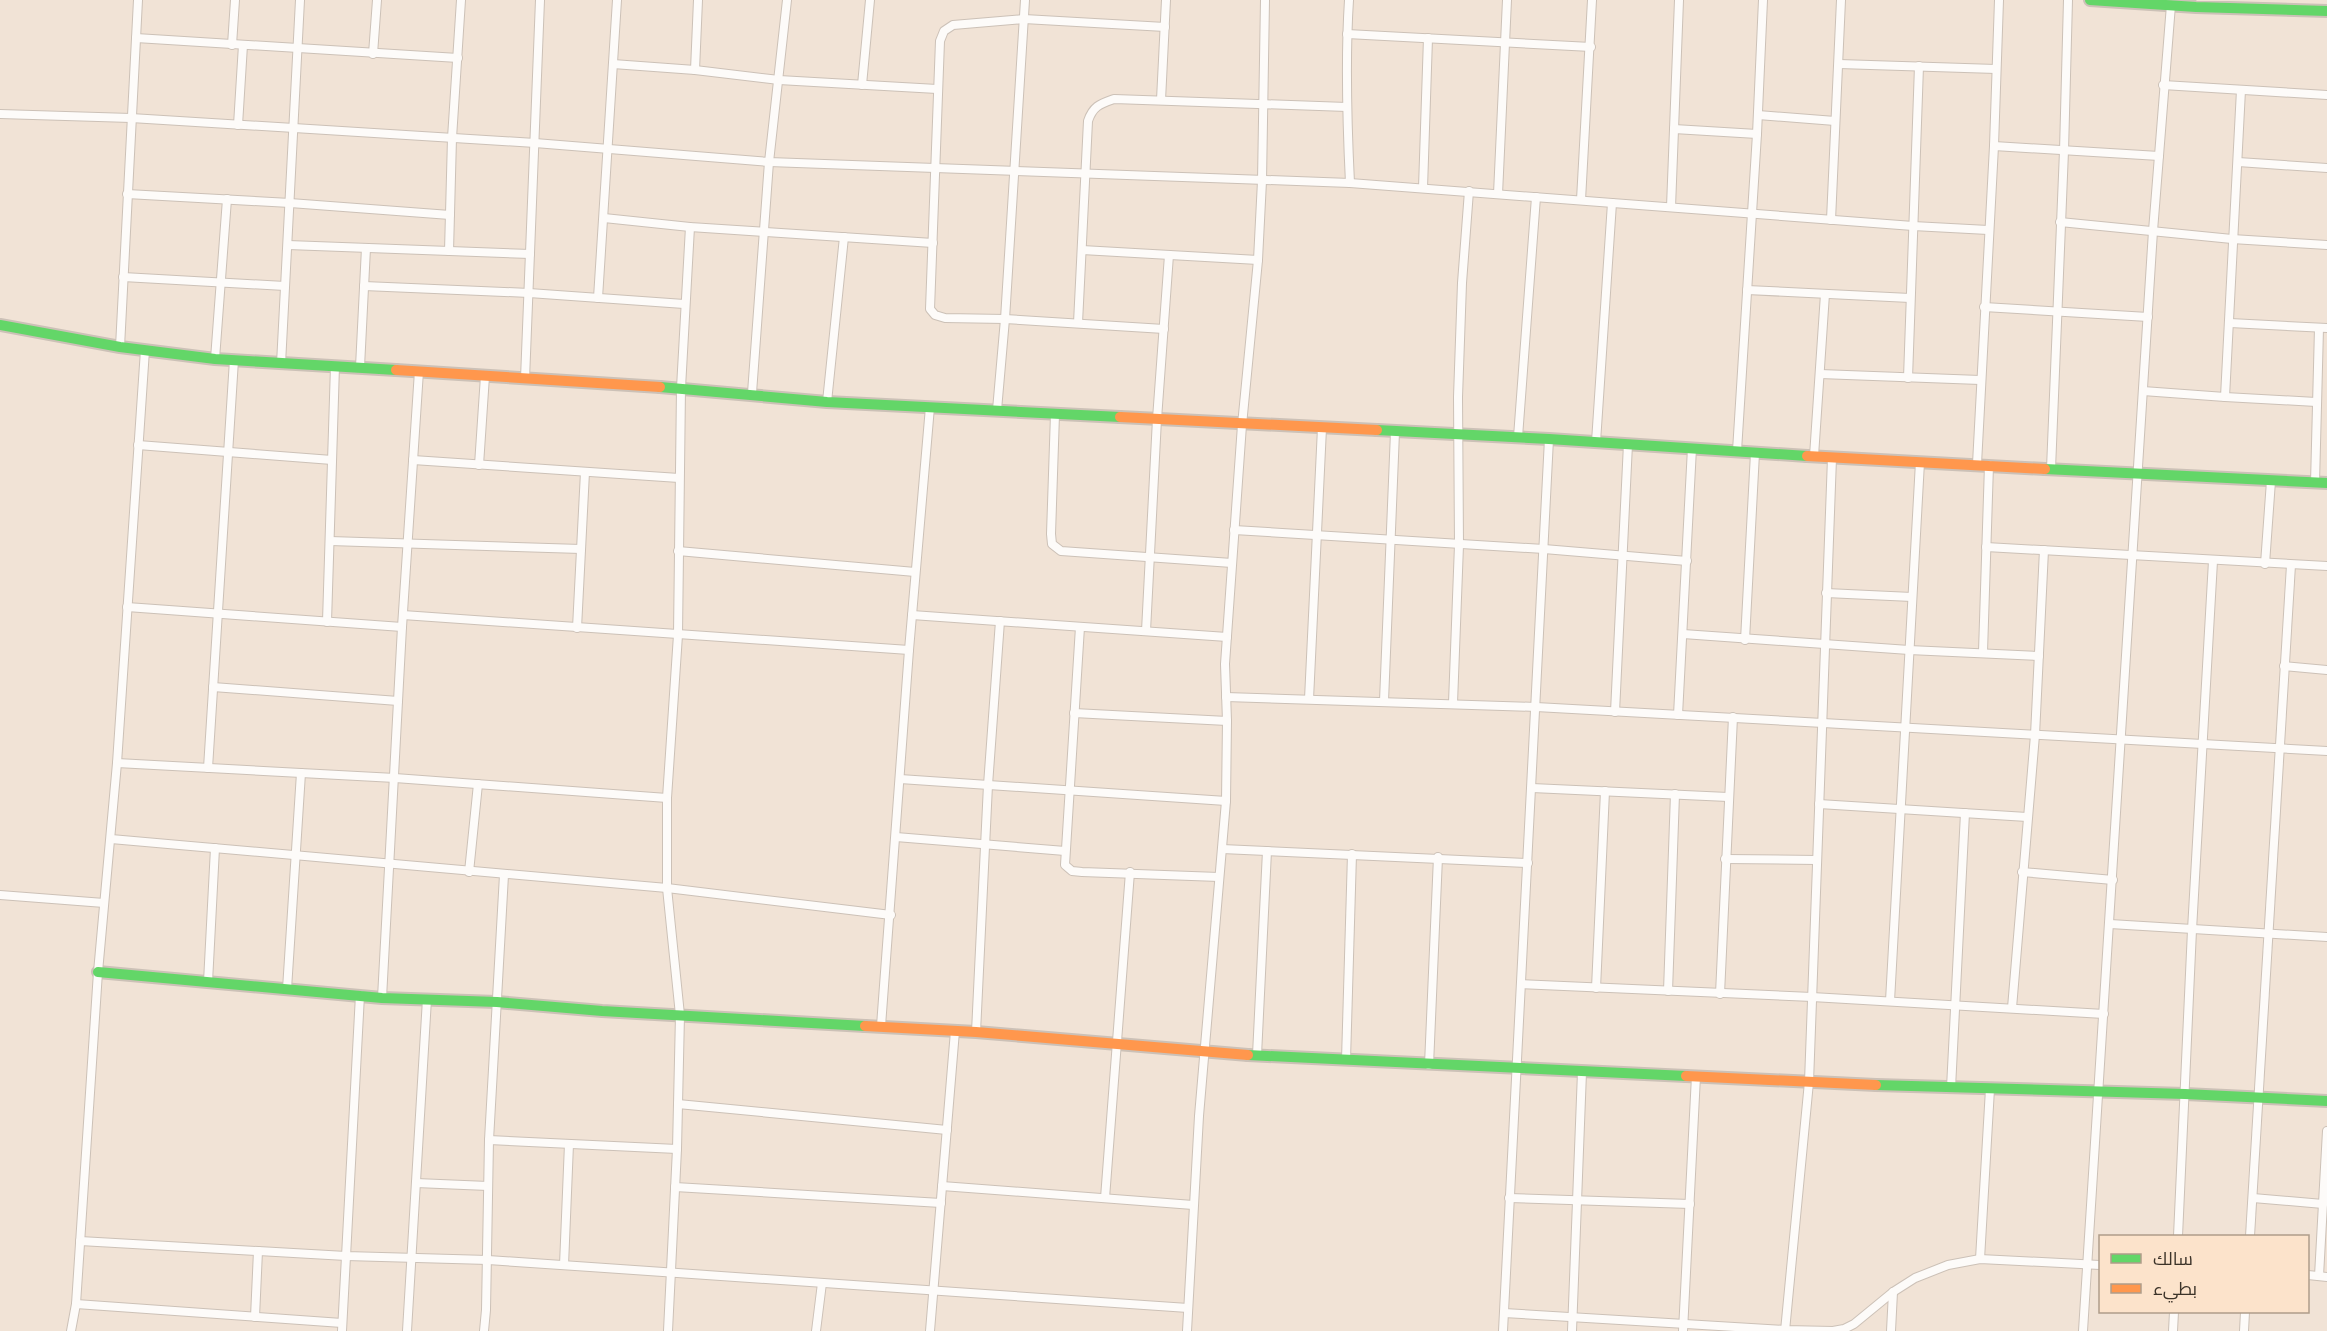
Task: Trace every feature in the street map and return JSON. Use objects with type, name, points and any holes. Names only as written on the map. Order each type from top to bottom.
[{"type":"street","points":[[120,347],[138,0]]},
{"type":"street","points":[[232,45],[235,0]]},
{"type":"street","points":[[281,364],[300,0]]},
{"type":"street","points":[[373,54],[377,0]]},
{"type":"street","points":[[449,251],[452,138],[461,0]]},
{"type":"street","points":[[525,379],[540,0]]},
{"type":"street","points":[[598,298],[617,0]]},
{"type":"street","points":[[695,70],[698,0]]},
{"type":"street","points":[[752,393],[769,162],[788,0]]},
{"type":"street","points":[[862,85],[870,0]]},
{"type":"street","points":[[997,410],[1025,0]]},
{"type":"street","points":[[1161,100],[1166,0]]},
{"type":"street","points":[[1187,1331],[1204,1052],[1226,801],[1225,664],[1242,425],[1258,260],[1262,180],[1265,0]]},
{"type":"street","points":[[1349,0],[1347,107],[1350,183]]},
{"type":"street","points":[[1498,194],[1507,0]]},
{"type":"street","points":[[1581,200],[1592,0]]},
{"type":"street","points":[[1671,207],[1679,0]]},
{"type":"street","points":[[1737,451],[1763,0]]},
{"type":"street","points":[[1831,220],[1841,0]]},
{"type":"street","points":[[1977,464],[1994,146],[1999,0]]},
{"type":"street","points":[[2050,469],[2068,0]]},
{"type":"street","points":[[2090,0],[2171,5],[2271,5],[2327,11]]},
{"type":"street","points":[[2083,1331],[2153,231],[2171,5]]},
{"type":"street","points":[[1164,329],[1005,319],[945,318],[935,315],[930,309],[937,89],[940,41],[944,31],[953,25],[1024,19],[1165,27]]},
{"type":"street","points":[[1347,34],[1591,47]]},
{"type":"street","points":[[136,38],[458,58]]},
{"type":"street","points":[[1423,188],[1428,38]]},
{"type":"street","points":[[238,125],[243,45]]},
{"type":"street","points":[[614,64],[695,70],[778,80],[937,89]]},
{"type":"street","points":[[1839,64],[1996,69]]},
{"type":"street","points":[[1908,378],[1919,66]]},
{"type":"street","points":[[2163,85],[2327,95]]},
{"type":"street","points":[[2225,397],[2241,90]]},
{"type":"street","points":[[1078,323],[1088,121],[1092,110],[1098,104],[1114,99],[1347,107]]},
{"type":"street","points":[[0,114],[131,118],[535,143],[769,162],[1350,183],[1988,230]]},
{"type":"street","points":[[1758,115],[1835,121]]},
{"type":"street","points":[[1674,129],[1757,134]]},
{"type":"street","points":[[1994,146],[2158,156]]},
{"type":"street","points":[[2238,162],[2327,168]]},
{"type":"street","points":[[1453,703],[1459,545],[1458,397],[1462,283],[1469,191]]},
{"type":"street","points":[[127,194],[450,215]]},
{"type":"street","points":[[1518,437],[1536,197]]},
{"type":"street","points":[[215,358],[227,199]]},
{"type":"street","points":[[1596,442],[1612,203]]},
{"type":"street","points":[[604,218],[690,227],[933,243]]},
{"type":"street","points":[[2061,222],[2232,239],[2327,245]]},
{"type":"street","points":[[668,1331],[677,1149],[680,1015],[667,888],[667,798],[678,635],[678,478],[684,304],[690,227]]},
{"type":"street","points":[[827,402],[844,237]]},
{"type":"street","points":[[288,245],[530,254]]},
{"type":"street","points":[[360,367],[366,248]]},
{"type":"street","points":[[1082,250],[1258,260]]},
{"type":"street","points":[[1146,631],[1157,419],[1169,255]]},
{"type":"street","points":[[123,277],[285,286]]},
{"type":"street","points":[[364,286],[529,293],[684,304]]},
{"type":"street","points":[[1747,290],[1910,298]]},
{"type":"street","points":[[1814,456],[1825,294]]},
{"type":"street","points":[[1984,307],[2148,317]]},
{"type":"street","points":[[2230,323],[2323,328],[2316,402],[2315,483]]},
{"type":"street","points":[[0,325],[120,347],[234,360],[752,393],[827,402],[1242,425],[1518,437],[1832,458],[2327,483]]},
{"type":"street","points":[[71,1331],[76,1304],[98,972],[117,763],[145,350]]},
{"type":"street","points":[[208,768],[234,360]]},
{"type":"street","points":[[327,622],[335,366]]},
{"type":"street","points":[[382,998],[402,627],[419,371]]},
{"type":"street","points":[[1820,374],[1980,380]]},
{"type":"street","points":[[479,465],[485,376]]},
{"type":"street","points":[[2144,391],[2316,402]]},
{"type":"street","points":[[881,1026],[915,572],[930,407]]},
{"type":"street","points":[[1055,414],[1052,544],[1061,551],[1232,563]]},
{"type":"street","points":[[1309,699],[1322,428]]},
{"type":"street","points":[[1384,701],[1395,432]]},
{"type":"street","points":[[1503,1331],[1550,439]]},
{"type":"street","points":[[1615,712],[1628,444]]},
{"type":"street","points":[[138,445],[332,460]]},
{"type":"street","points":[[1678,715],[1692,448]]},
{"type":"street","points":[[1745,640],[1755,453]]},
{"type":"street","points":[[1785,1331],[1809,1082],[1832,458]]},
{"type":"street","points":[[413,460],[678,478]]},
{"type":"street","points":[[1890,1001],[1920,462]]},
{"type":"street","points":[[1983,652],[1989,465]]},
{"type":"street","points":[[577,627],[585,472]]},
{"type":"street","points":[[2265,564],[2271,481]]},
{"type":"street","points":[[1234,530],[1544,549],[1687,561]]},
{"type":"street","points":[[330,541],[581,549]]},
{"type":"street","points":[[1986,547],[2327,566]]},
{"type":"street","points":[[2012,1008],[2026,817],[2035,735],[2044,550]]},
{"type":"street","points":[[678,551],[915,572]]},
{"type":"street","points":[[2178,1235],[2192,930],[2213,561]]},
{"type":"street","points":[[2250,1235],[2291,565]]},
{"type":"street","points":[[1826,593],[1912,597]]},
{"type":"street","points":[[127,607],[402,627]]},
{"type":"street","points":[[403,615],[909,650]]},
{"type":"street","points":[[912,615],[1227,637]]},
{"type":"street","points":[[976,1032],[987,845],[988,784],[1000,621]]},
{"type":"street","points":[[1080,627],[1065,865],[1072,871],[1219,877]]},
{"type":"street","points":[[1683,634],[1824,645],[2039,656]]},
{"type":"street","points":[[2284,666],[2327,670]]},
{"type":"street","points":[[213,687],[398,701]]},
{"type":"street","points":[[1226,697],[1536,707],[2203,746],[2327,751]]},
{"type":"street","points":[[1074,713],[1227,720]]},
{"type":"street","points":[[1719,994],[1733,717]]},
{"type":"street","points":[[117,763],[395,778],[667,798]]},
{"type":"street","points":[[287,989],[301,773]]},
{"type":"street","points":[[900,779],[1226,801]]},
{"type":"street","points":[[469,872],[478,784]]},
{"type":"street","points":[[1532,788],[1728,796]]},
{"type":"street","points":[[1596,988],[1605,791]]},
{"type":"street","points":[[1668,991],[1676,794]]},
{"type":"street","points":[[1819,804],[2026,817]]},
{"type":"street","points":[[1951,1088],[1965,813]]},
{"type":"street","points":[[896,837],[1065,851]]},
{"type":"street","points":[[111,839],[667,888],[891,915]]},
{"type":"street","points":[[208,982],[215,848]]},
{"type":"street","points":[[1222,849],[1438,857],[1528,863]]},
{"type":"street","points":[[1257,1055],[1267,851]]},
{"type":"street","points":[[1346,1060],[1352,854]]},
{"type":"street","points":[[1430,1065],[1438,857]]},
{"type":"street","points":[[1725,859],[1817,860]]},
{"type":"street","points":[[1105,1198],[1130,872]]},
{"type":"street","points":[[2022,872],[2113,880]]},
{"type":"street","points":[[484,1331],[488,1260],[489,1140],[504,875]]},
{"type":"street","points":[[0,895],[105,903]]},
{"type":"street","points":[[2110,924],[2327,937]]},
{"type":"street","points":[[98,972],[382,998],[497,1002],[976,1032],[1204,1052],[1809,1082],[2186,1094],[2327,1101]]},
{"type":"street","points":[[1521,984],[1954,1004],[2104,1014]]},
{"type":"street","points":[[76,1304],[255,1317],[342,1327],[360,996]]},
{"type":"street","points":[[407,1331],[427,999]]},
{"type":"street","points":[[930,1331],[955,1031]]},
{"type":"street","points":[[1572,1331],[1582,1072]]},
{"type":"street","points":[[1684,1327],[1696,1076]]},
{"type":"street","points":[[1980,1259],[1990,1089]]},
{"type":"street","points":[[678,1104],[947,1130]]},
{"type":"street","points":[[2323,1276],[2323,1204],[2327,1131]]},
{"type":"street","points":[[489,1140],[677,1149]]},
{"type":"street","points":[[564,1266],[569,1144]]},
{"type":"street","points":[[416,1184],[488,1186]]},
{"type":"street","points":[[942,1186],[1193,1205]]},
{"type":"street","points":[[675,1187],[941,1203]]},
{"type":"street","points":[[1509,1198],[1689,1204]]},
{"type":"street","points":[[2253,1198],[2323,1204]]},
{"type":"street","points":[[80,1241],[346,1256],[488,1260],[1188,1308]]},
{"type":"street","points":[[255,1317],[258,1251]]},
{"type":"street","points":[[1504,1314],[1572,1317],[1684,1327],[1785,1331],[1844,1329],[1893,1292],[1916,1278],[1948,1265],[1980,1259],[2099,1265]]},
{"type":"street","points":[[816,1331],[822,1283]]},
{"type":"street","points":[[1891,1331],[1893,1292]]},
{"type":"street","points":[[2173,1331],[2174,1313]]},
{"type":"street","points":[[2244,1331],[2245,1313]]},
{"type":"traffic: fast","points":[[2090,0],[2196,7],[2327,11]]},
{"type":"traffic: fast","points":[[0,325],[120,347],[215,359],[396,370]]},
{"type":"traffic: fast","points":[[660,387],[827,402],[1120,417]]},
{"type":"traffic: fast","points":[[1377,430],[1807,456]]},
{"type":"traffic: fast","points":[[2045,469],[2327,483]]},
{"type":"traffic: fast","points":[[98,972],[382,998],[497,1002],[602,1011],[865,1026]]},
{"type":"traffic: fast","points":[[1248,1055],[1686,1076]]},
{"type":"traffic: fast","points":[[1876,1085],[2185,1094],[2327,1101]]},
{"type":"traffic: slow","points":[[396,370],[660,387]]},
{"type":"traffic: slow","points":[[1120,417],[1377,430]]},
{"type":"traffic: slow","points":[[1807,456],[2045,469]]},
{"type":"traffic: slow","points":[[865,1026],[976,1032],[1248,1055]]},
{"type":"traffic: slow","points":[[1686,1076],[1876,1085]]}]
